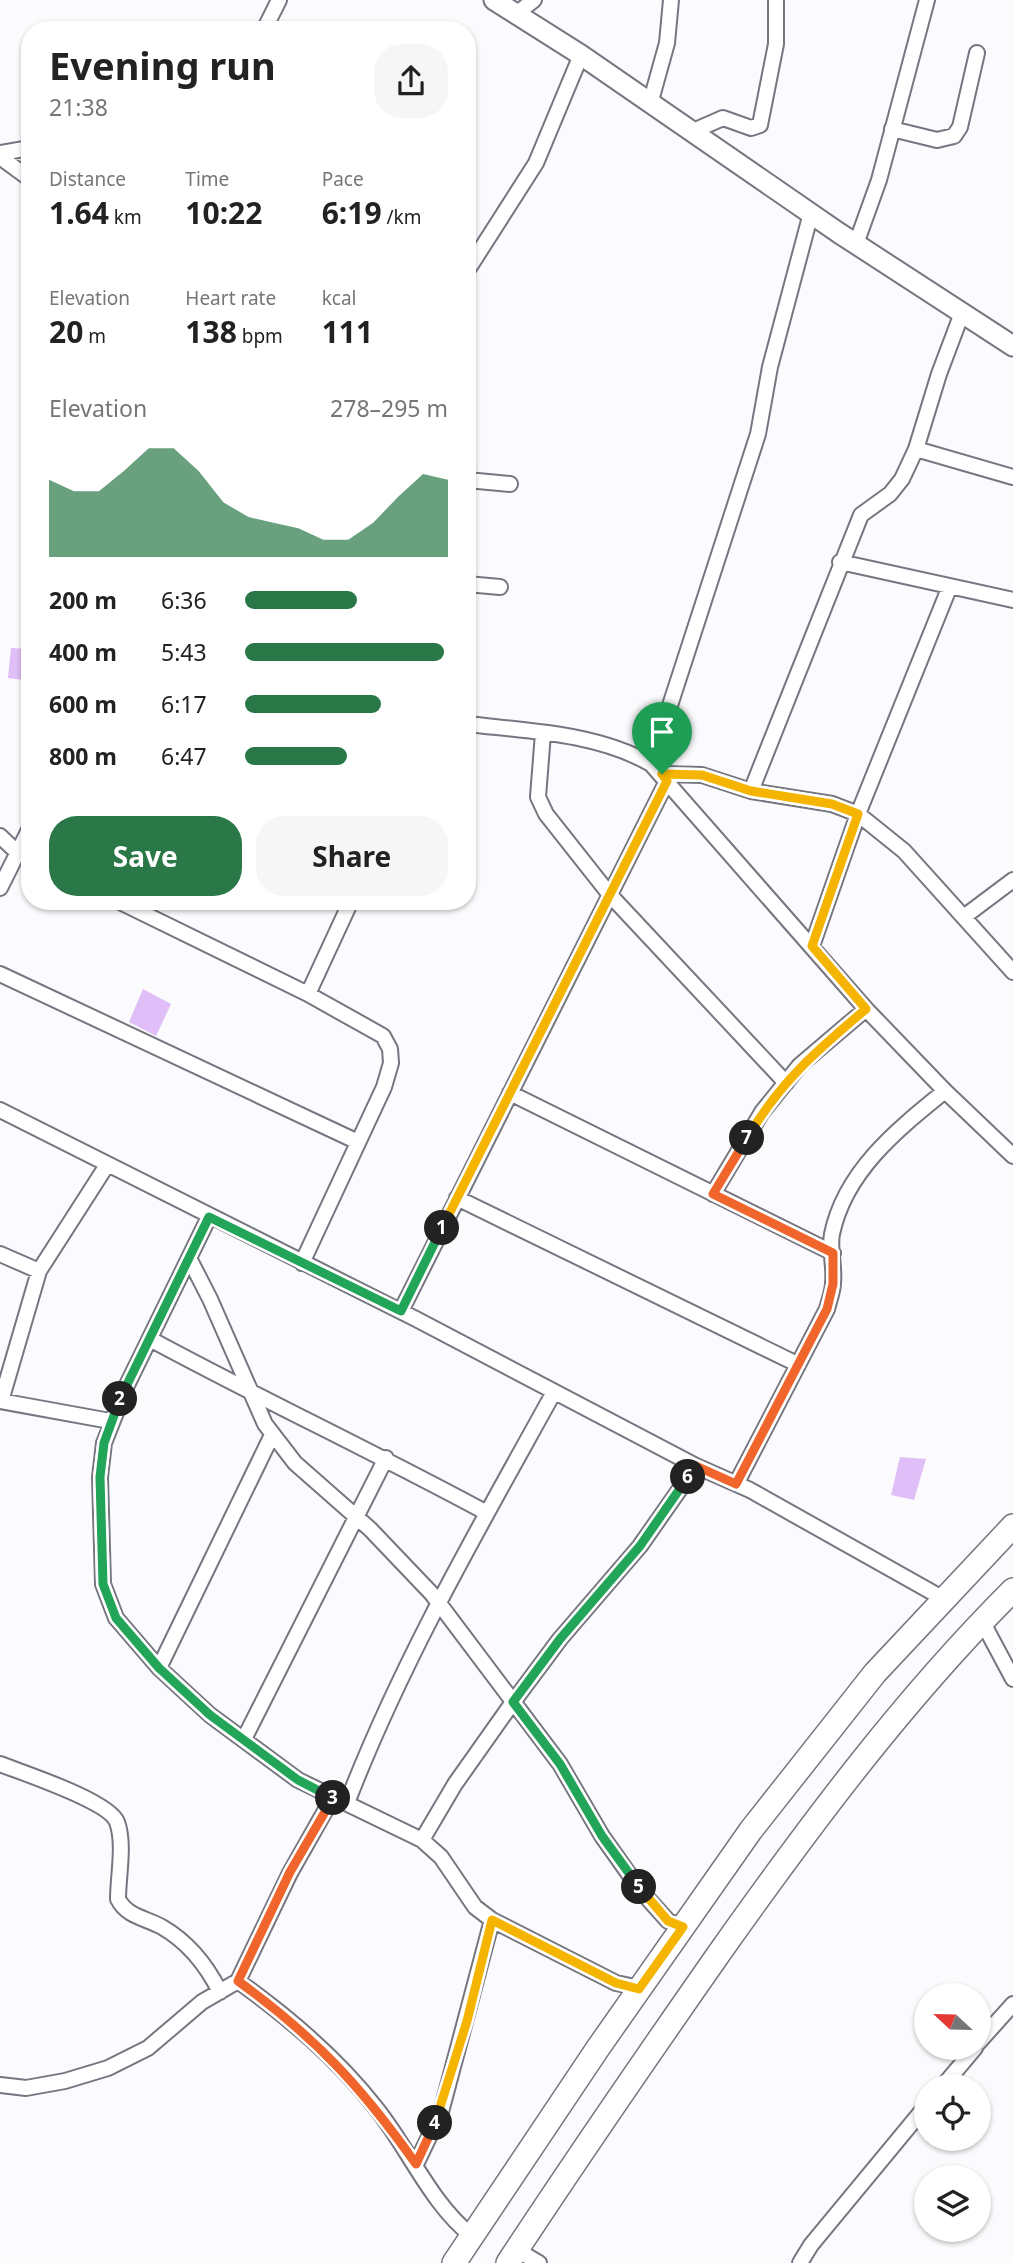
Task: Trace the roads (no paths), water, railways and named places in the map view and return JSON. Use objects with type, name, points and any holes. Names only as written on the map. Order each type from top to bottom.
[{"type":"main road","points":[[454,2263],[639,1989],[751,1830],[867,1683],[1013,1526]]},
{"type":"main road","points":[[513,2256],[614,2103],[803,1834],[897,1716],[982,1620],[1013,1590]]},
{"type":"street","points":[[268,21],[279,0]]},
{"type":"street","points":[[494,0],[581,55],[856,244],[1013,346]]},
{"type":"street","points":[[516,14],[534,0]]},
{"type":"street","points":[[650,104],[667,43],[671,0]]},
{"type":"street","points":[[691,132],[723,118],[751,128],[760,125],[776,44],[776,0]]},
{"type":"street","points":[[856,244],[879,180],[927,0]]},
{"type":"street","points":[[892,129],[937,140],[954,136],[960,127],[977,53]]},
{"type":"street","points":[[476,257],[536,163],[581,55]]},
{"type":"street","points":[[0,155],[21,150]]},
{"type":"street","points":[[0,155],[21,172]]},
{"type":"street","points":[[401,1311],[610,895],[660,773],[758,434],[770,367],[811,213]]},
{"type":"street","points":[[751,791],[840,562],[861,515],[896,487],[916,449],[939,374],[962,313]]},
{"type":"street","points":[[916,449],[1013,477]]},
{"type":"street","points":[[476,481],[510,484]]},
{"type":"street","points":[[840,562],[1013,600]]},
{"type":"street","points":[[476,585],[500,587]]},
{"type":"street","points":[[812,946],[858,814],[950,586]]},
{"type":"street","points":[[476,725],[543,733],[627,750],[660,773],[866,1009],[945,1091],[1013,1156]]},
{"type":"street","points":[[543,733],[538,797],[546,814],[610,895],[786,1083]]},
{"type":"street","points":[[660,773],[702,775],[751,791],[832,804],[858,814],[904,851],[1013,972]]},
{"type":"street","points":[[0,836],[21,854]]},
{"type":"street","points":[[0,888],[21,860]]},
{"type":"street","points":[[965,916],[1013,880]]},
{"type":"street","points":[[136,910],[308,994],[383,1035],[390,1049],[391,1063],[384,1087],[302,1263]]},
{"type":"street","points":[[308,994],[347,910]]},
{"type":"street","points":[[0,974],[358,1142]]},
{"type":"street","points":[[713,1194],[762,1112],[800,1065],[866,1009]]},
{"type":"street","points":[[736,1484],[827,1309],[833,1284],[831,1236],[839,1211],[855,1181],[877,1150],[945,1091]]},
{"type":"street","points":[[510,1093],[833,1253]]},
{"type":"street","points":[[0,1110],[401,1311],[696,1466],[736,1484],[944,1599]]},
{"type":"street","points":[[107,1165],[39,1271],[1,1401],[110,1421]]},
{"type":"street","points":[[457,1198],[797,1364]]},
{"type":"street","points":[[209,1217],[110,1421],[104,1443],[100,1477],[103,1584],[116,1618],[159,1668],[210,1715],[298,1780],[422,1840],[441,1857],[475,1907],[492,1920],[616,1983],[639,1989]]},
{"type":"street","points":[[0,1254],[39,1271]]},
{"type":"street","points":[[190,1260],[272,1435],[295,1463],[357,1518],[439,1603],[560,1764],[602,1836],[641,1891],[668,1921],[683,1927]]},
{"type":"street","points":[[150,1339],[251,1393],[386,1458],[487,1513]]},
{"type":"street","points":[[0,2085],[26,2088],[65,2081],[108,2068],[148,2048],[202,2002],[238,1981],[290,1872],[340,1800],[439,1603],[554,1392]]},
{"type":"street","points":[[159,1668],[272,1435]]},
{"type":"street","points":[[244,1739],[386,1458]]},
{"type":"street","points":[[422,1840],[455,1784],[513,1702],[560,1639],[640,1546],[696,1466]]},
{"type":"street","points":[[982,1620],[1013,1679]]},
{"type":"street","points":[[0,1764],[88,1799],[110,1812],[117,1822],[120,1843],[118,1899],[121,1906],[126,1912],[163,1928],[188,1946],[210,1971],[220,1992]]},
{"type":"street","points":[[416,2164],[440,2112],[492,1920]]},
{"type":"street","points":[[238,1981],[284,2015],[332,2058],[376,2108],[452,2221],[472,2236]]},
{"type":"street","points":[[991,2029],[1013,2004]]},
{"type":"street","points":[[953,2074],[965,2060]]},
{"type":"street","points":[[800,2263],[811,2245],[914,2121]]},
{"type":"street","points":[[513,2256],[539,2263]]}]
